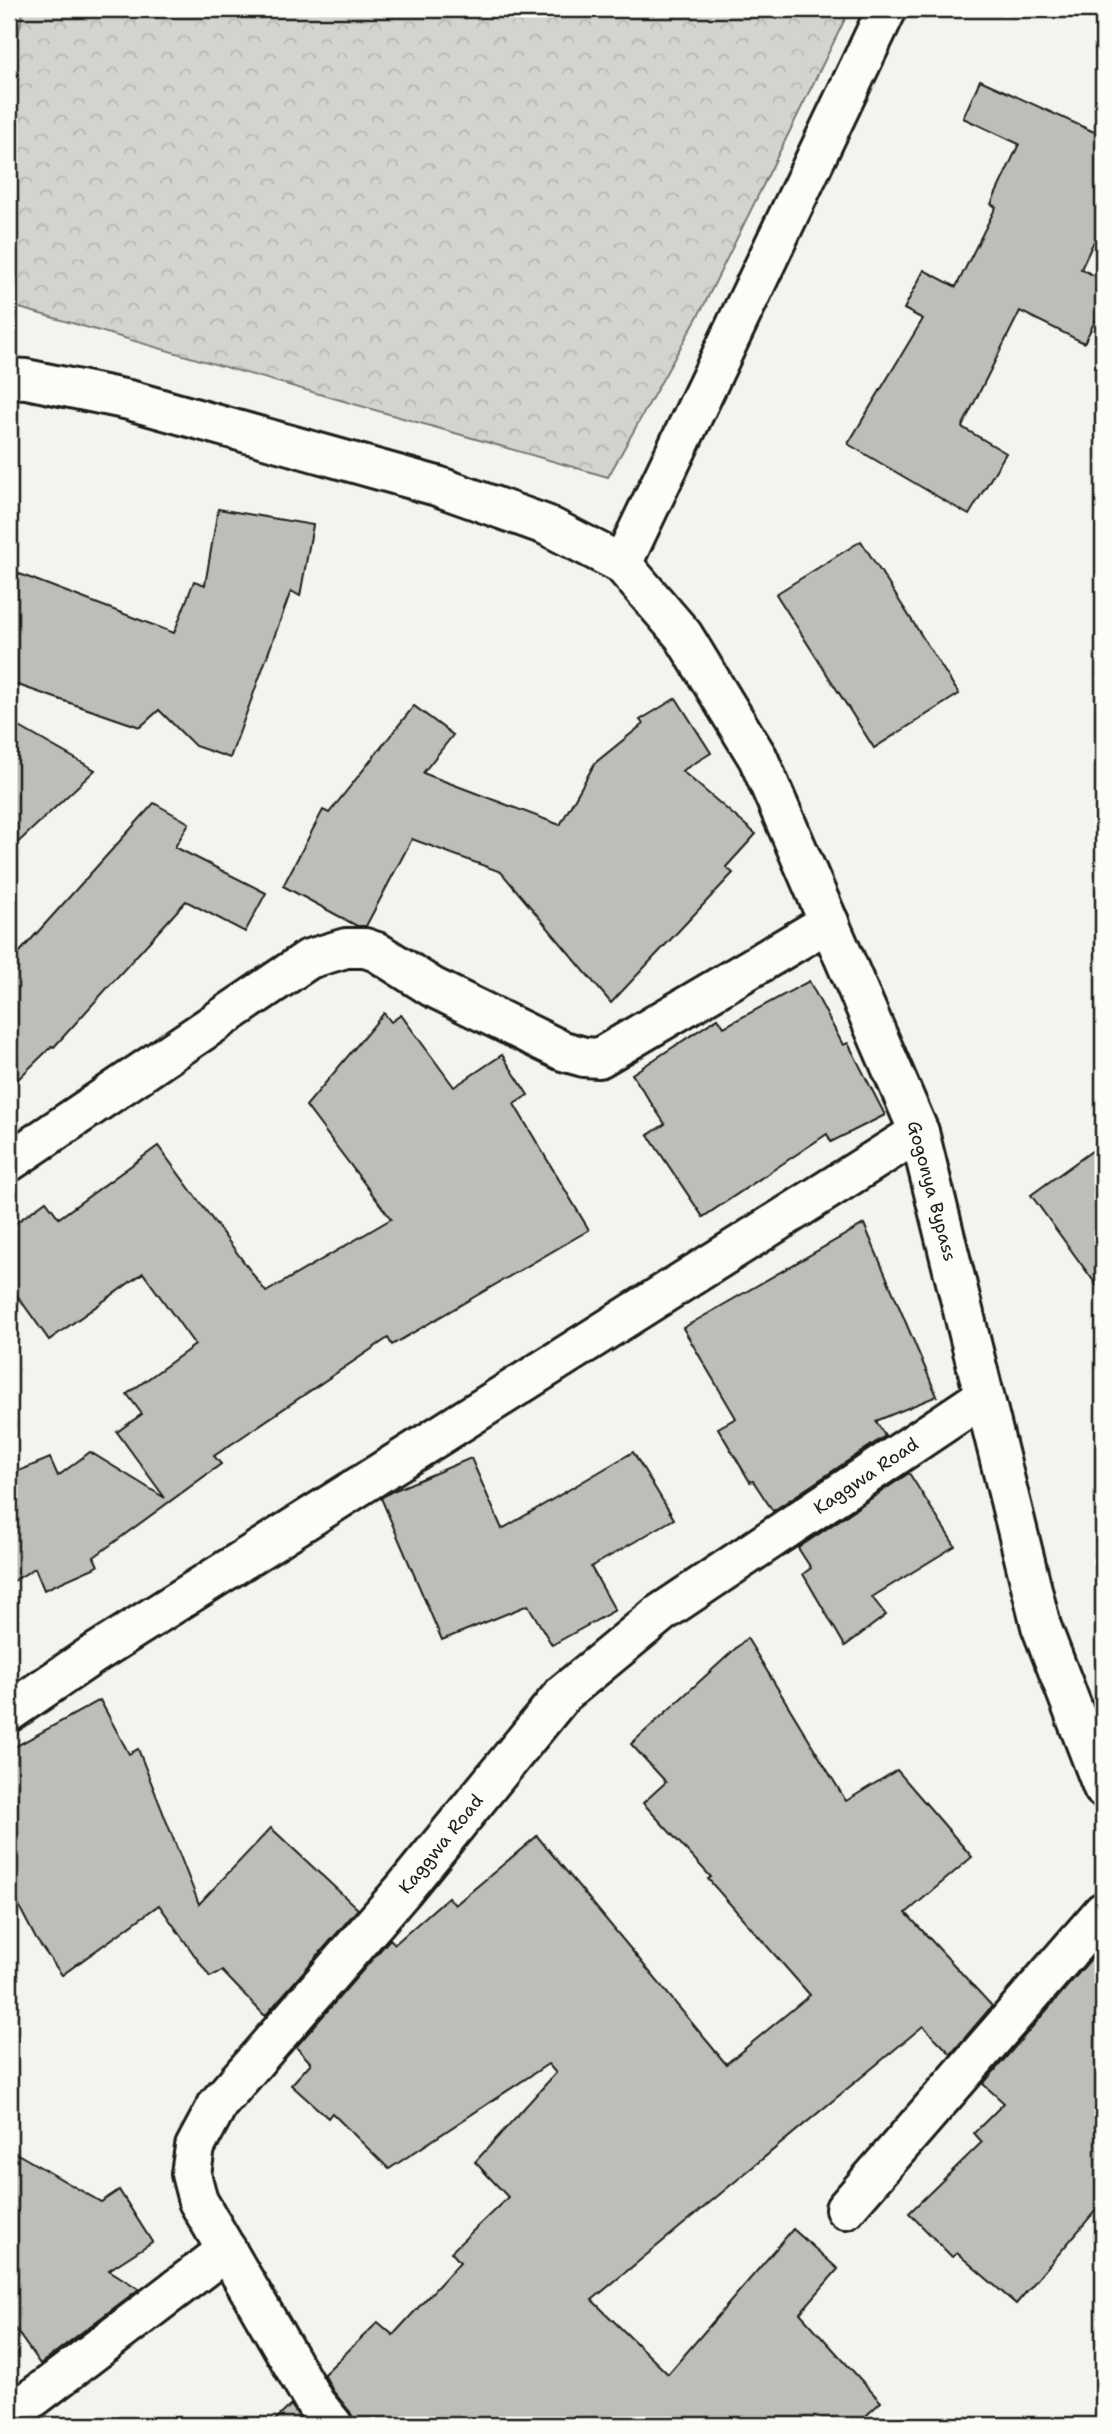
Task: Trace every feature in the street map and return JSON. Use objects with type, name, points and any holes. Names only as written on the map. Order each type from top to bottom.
[{"type":"street","points":[[9,378],[130,400],[437,486],[547,525],[622,564],[887,9]]},
{"type":"street","name":"Gogonya Bypass","points":[[622,564],[683,635],[758,758],[919,1132],[1041,1626],[1103,1788]]},
{"type":"street","points":[[9,1162],[309,959],[346,948],[365,948],[377,952],[432,987],[563,1051],[584,1058],[599,1058],[829,922]]},
{"type":"street","points":[[9,1713],[91,1656],[919,1132]]},
{"type":"street","name":"Kaggwa Road","points":[[333,2425],[315,2403],[198,2201],[191,2174],[195,2147],[218,2104],[404,1889],[563,1694],[661,1613],[983,1397]]},
{"type":"street","points":[[845,2209],[1103,1912]]},
{"type":"street","points":[[29,2401],[227,2250]]},
{"type":"green space","points":[[23,9],[850,9],[704,305],[608,477],[9,305],[9,85]]},
{"type":"building","points":[[980,80],[1103,136],[1103,222],[1081,269],[1103,280],[1103,305],[1084,343],[1020,311],[962,427],[1006,453],[969,515],[848,444],[923,319],[904,309],[924,270],[956,287],[996,207],[991,204],[1019,144],[963,118]]},
{"type":"building","points":[[218,509],[313,525],[300,596],[291,591],[230,758],[195,746],[159,710],[140,727],[9,682],[9,570],[174,633],[194,581],[205,585]]},
{"type":"building","points":[[861,541],[959,694],[874,748],[776,594]]},
{"type":"building","points":[[676,698],[711,753],[682,771],[756,834],[726,867],[733,873],[611,1003],[501,872],[412,839],[366,926],[357,926],[283,886],[323,810],[329,813],[414,706],[453,735],[423,773],[560,825],[595,763],[643,724],[640,720]]},
{"type":"building","points":[[9,721],[95,770],[9,851]]},
{"type":"building","points":[[154,803],[189,823],[175,847],[266,893],[245,932],[186,901],[54,1047],[9,1088],[9,964]]},
{"type":"building","points":[[809,981],[843,1045],[848,1043],[885,1115],[831,1142],[827,1134],[703,1217],[648,1135],[665,1124],[632,1074],[718,1018],[724,1027]]},
{"type":"building","points":[[384,1013],[391,1022],[401,1015],[454,1087],[502,1055],[528,1095],[514,1104],[589,1230],[392,1345],[388,1338],[214,1456],[221,1464],[94,1557],[98,1566],[44,1590],[35,1568],[9,1584],[9,1475],[50,1458],[58,1476],[90,1452],[165,1498],[117,1432],[142,1414],[127,1394],[195,1345],[143,1273],[49,1340],[9,1284],[9,1228],[46,1201],[59,1218],[158,1146],[266,1292],[391,1219],[306,1106]]},
{"type":"building","points":[[1103,1143],[1103,1294],[1031,1195]]},
{"type":"building","points":[[864,1224],[937,1396],[876,1421],[885,1436],[773,1511],[753,1481],[750,1482],[718,1428],[736,1418],[683,1328]]},
{"type":"building","points":[[633,1452],[674,1519],[591,1567],[615,1610],[552,1645],[528,1605],[442,1640],[381,1498],[471,1458],[502,1529]]},
{"type":"building","points":[[909,1473],[955,1546],[872,1597],[886,1615],[845,1646],[803,1574],[811,1568],[798,1548]]},
{"type":"building","points":[[747,1638],[846,1801],[897,1770],[972,1857],[906,1913],[992,2006],[951,2054],[923,2026],[592,2300],[668,2374],[793,2229],[838,2269],[800,2313],[881,2402],[856,2425],[354,2425],[350,2412],[333,2391],[324,2374],[378,2322],[393,2335],[460,2262],[451,2252],[508,2197],[475,2162],[556,2073],[548,2064],[389,2169],[332,2113],[328,2118],[291,2085],[311,2063],[296,2047],[390,1939],[395,1944],[448,1897],[455,1905],[537,1836],[726,2064],[810,1995],[708,1879],[711,1877],[643,1803],[666,1782],[631,1744]]},
{"type":"building","points":[[100,1700],[129,1754],[138,1749],[199,1904],[271,1828],[358,1909],[265,2016],[222,1971],[210,1977],[159,1905],[62,1975],[36,1939],[9,1887],[9,1750]]},
{"type":"building","points":[[1103,1945],[1103,2202],[1016,2304],[957,2253],[952,2257],[909,2213],[982,2142],[974,2133],[1004,2103],[983,2084]]},
{"type":"building","points":[[9,2149],[101,2202],[119,2190],[152,2242],[109,2270],[139,2289],[40,2364],[9,2320]]},
{"type":"building","points":[[291,2405],[305,2425],[270,2425]]}]
